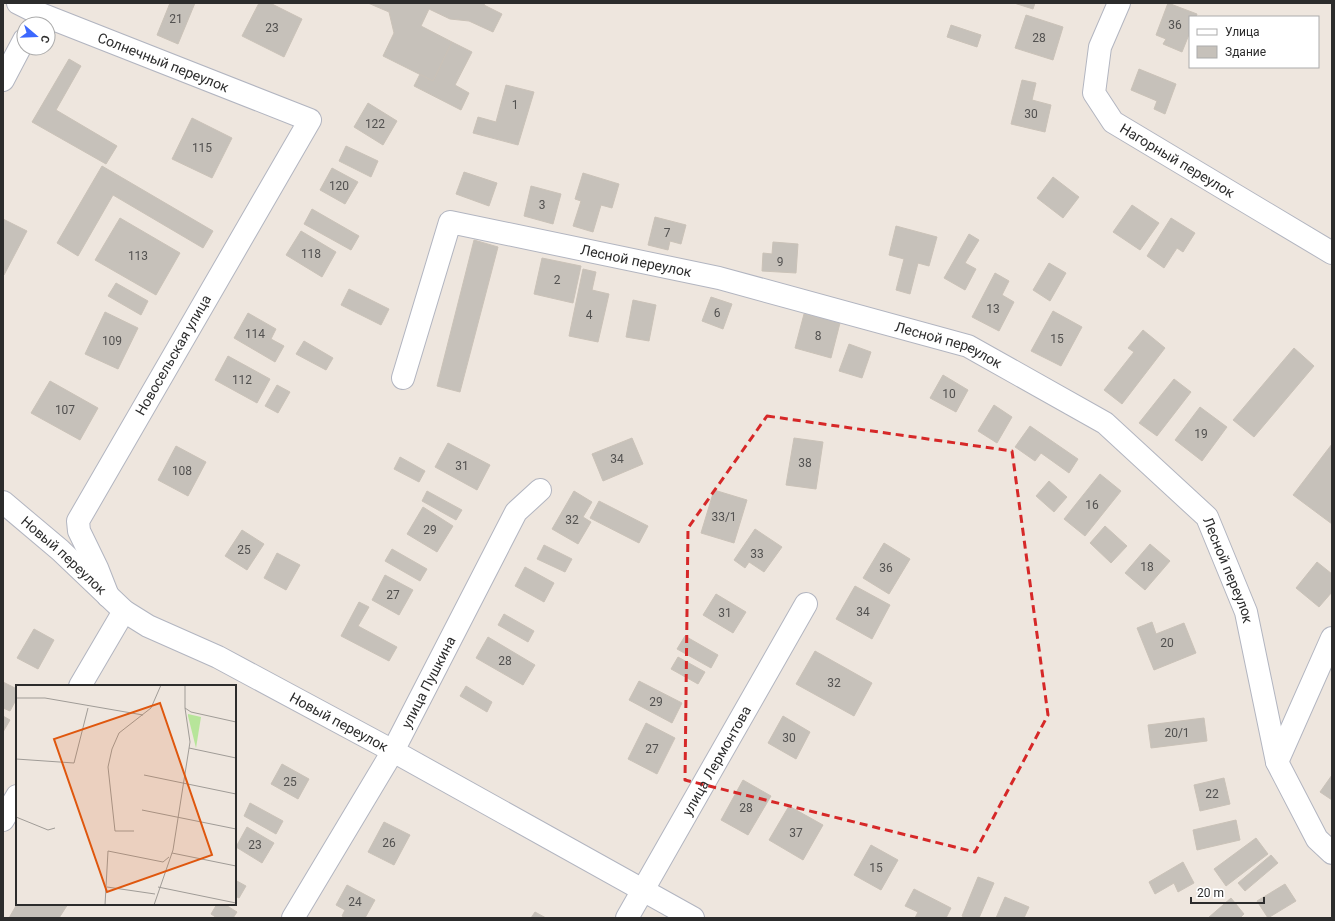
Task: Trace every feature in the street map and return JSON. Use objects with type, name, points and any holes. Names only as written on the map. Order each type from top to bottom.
[{"type":"street","name":"Солнечный переулок","points":[[18,3],[33,16]]},
{"type":"street","name":"Нагорный переулок","points":[[1119,3],[1100,47],[1094,93],[1113,122],[1332,253]]},
{"type":"street","name":"Солнечный переулок","points":[[56,26],[310,120]]},
{"type":"street","points":[[3,80],[16,55]]},
{"type":"street","name":"Новосельская улица","points":[[108,596],[97,568],[79,531],[78,521],[310,120]]},
{"type":"street","name":"Лесной переулок","points":[[403,378],[450,222],[718,278],[968,346],[1105,423],[1208,517],[1246,612],[1277,762],[1317,839],[1332,853]]},
{"type":"street","name":"улица Пушкина","points":[[293,918],[393,751],[516,512],[540,490]]},
{"type":"street","name":"Новый переулок","points":[[3,502],[60,550],[124,611],[148,626],[218,657],[393,751],[642,891],[693,918]]},
{"type":"street","name":"улица Лермонтова","points":[[627,918],[806,604]]},
{"type":"street","points":[[81,685],[124,611]]},
{"type":"street","points":[[1277,762],[1332,638]]},
{"type":"street","points":[[3,820],[16,798]]},
{"type":"highlighted area","points":[[767,416],[1012,451],[1048,715],[975,852],[685,780],[688,528]]},
{"type":"building","points":[[170,3],[195,3],[178,44],[157,35]]},
{"type":"building","points":[[259,3],[270,3],[302,19],[284,57],[242,36]]},
{"type":"building","points":[[368,3],[485,3],[484,5],[502,14],[493,32],[469,21],[450,19],[429,9],[421,26],[452,42],[433,81],[383,56],[394,33],[389,12]]},
{"type":"building","points":[[1014,3],[1035,3],[1033,9]]},
{"type":"building","points":[[1168,3],[1197,14],[1196,16],[1189,16],[1189,34],[1182,52],[1163,44],[1166,39],[1156,35]]},
{"type":"building","points":[[1026,15],[1063,27],[1053,60],[1015,48]]},
{"type":"building","points":[[951,25],[981,35],[977,47],[947,37]]},
{"type":"building","points":[[452,42],[472,52],[455,85],[469,93],[461,110],[414,86],[420,74],[433,81]]},
{"type":"building","points":[[69,59],[81,66],[56,110],[117,146],[106,164],[32,122]]},
{"type":"building","points":[[1139,69],[1176,84],[1165,114],[1154,109],[1157,101],[1131,90]]},
{"type":"building","points":[[1022,80],[1036,83],[1032,100],[1051,105],[1045,132],[1011,124]]},
{"type":"building","points":[[506,85],[534,92],[518,145],[473,133],[478,117],[496,122]]},
{"type":"building","points":[[368,103],[397,121],[383,145],[354,127]]},
{"type":"building","points":[[192,118],[232,138],[212,178],[172,159]]},
{"type":"building","points":[[346,146],[378,161],[371,177],[339,161]]},
{"type":"building","points":[[102,166],[213,231],[203,248],[113,195],[78,256],[57,243]]},
{"type":"building","points":[[332,168],[358,182],[345,204],[320,190]]},
{"type":"building","points":[[464,172],[497,183],[489,206],[456,194]]},
{"type":"building","points":[[583,173],[619,184],[612,208],[601,205],[593,232],[573,226],[581,201],[575,199]]},
{"type":"building","points":[[1053,177],[1079,197],[1063,218],[1037,198]]},
{"type":"building","points":[[531,186],[561,194],[553,224],[524,216]]},
{"type":"building","points":[[1132,205],[1159,223],[1140,250],[1113,232]]},
{"type":"building","points":[[312,209],[359,236],[351,250],[304,224]]},
{"type":"building","points":[[655,217],[686,225],[681,244],[670,241],[668,250],[648,245]]},
{"type":"building","points":[[120,218],[180,253],[156,295],[95,260]]},
{"type":"building","points":[[1171,218],[1195,233],[1183,252],[1177,248],[1164,268],[1147,256]]},
{"type":"building","points":[[3,219],[27,231],[4,275],[3,274]]},
{"type":"building","points":[[896,226],[937,237],[929,266],[918,263],[910,294],[896,290],[904,259],[889,255]]},
{"type":"building","points":[[301,231],[336,252],[322,277],[286,255]]},
{"type":"building","points":[[969,234],[979,240],[965,263],[976,269],[965,290],[944,278]]},
{"type":"building","points":[[474,240],[498,247],[460,392],[437,386]]},
{"type":"building","points":[[773,242],[798,244],[796,273],[762,271],[763,253],[772,254]]},
{"type":"building","points":[[542,258],[581,266],[573,303],[534,294]]},
{"type":"building","points":[[1049,263],[1066,273],[1050,301],[1033,290]]},
{"type":"building","points":[[583,269],[596,272],[592,290],[609,294],[598,342],[569,336]]},
{"type":"building","points":[[995,273],[1009,281],[1002,295],[1014,302],[999,331],[972,317]]},
{"type":"building","points":[[116,283],[148,301],[141,315],[108,296]]},
{"type":"building","points":[[349,289],[389,309],[381,325],[341,305]]},
{"type":"building","points":[[711,297],[732,304],[723,329],[702,321]]},
{"type":"building","points":[[633,300],[656,305],[649,341],[626,337]]},
{"type":"building","points":[[1053,311],[1082,327],[1061,366],[1031,351]]},
{"type":"building","points":[[105,312],[138,328],[118,369],[85,354]]},
{"type":"building","points":[[248,313],[276,329],[271,339],[284,346],[275,362],[234,338]]},
{"type":"building","points":[[804,314],[840,323],[831,358],[795,348]]},
{"type":"building","points":[[1143,330],[1165,348],[1122,404],[1104,390],[1134,352],[1128,348]]},
{"type":"building","points":[[304,341],[333,358],[326,370],[296,354]]},
{"type":"building","points":[[849,344],[871,352],[862,378],[839,371]]},
{"type":"building","points":[[1294,348],[1314,366],[1254,437],[1233,420]]},
{"type":"building","points":[[228,356],[270,379],[257,403],[215,380]]},
{"type":"building","points":[[943,375],[968,390],[956,412],[930,398]]},
{"type":"building","points":[[1174,379],[1191,392],[1157,436],[1139,423]]},
{"type":"building","points":[[50,381],[98,408],[80,440],[31,413]]},
{"type":"building","points":[[277,385],[290,392],[278,413],[265,406]]},
{"type":"building","points":[[994,405],[1012,417],[997,443],[978,431]]},
{"type":"building","points":[[1200,407],[1227,427],[1202,461],[1175,440]]},
{"type":"building","points":[[1030,426],[1078,459],[1069,473],[1041,453],[1035,461],[1015,447]]},
{"type":"building","points":[[632,438],[643,464],[603,481],[592,454]]},
{"type":"building","points":[[794,438],[823,442],[816,489],[786,485]]},
{"type":"building","points":[[448,443],[490,465],[477,490],[435,467]]},
{"type":"building","points":[[1332,444],[1332,524],[1293,495]]},
{"type":"building","points":[[176,446],[206,462],[188,496],[158,480]]},
{"type":"building","points":[[400,457],[425,471],[419,482],[394,469]]},
{"type":"building","points":[[1100,474],[1121,491],[1085,536],[1064,519]]},
{"type":"building","points":[[1049,481],[1067,497],[1054,512],[1036,496]]},
{"type":"building","points":[[714,490],[747,500],[734,543],[701,533]]},
{"type":"building","points":[[427,491],[462,510],[456,520],[422,501]]},
{"type":"building","points":[[574,491],[592,502],[583,517],[591,522],[578,544],[552,529]]},
{"type":"building","points":[[599,501],[648,526],[639,543],[590,518]]},
{"type":"building","points":[[423,507],[453,526],[437,552],[407,534]]},
{"type":"building","points":[[1105,526],[1127,546],[1111,563],[1090,543]]},
{"type":"building","points":[[755,529],[782,547],[764,572],[749,562],[745,568],[734,560]]},
{"type":"building","points":[[242,530],[264,544],[247,570],[225,556]]},
{"type":"building","points":[[884,543],[910,559],[889,594],[863,578]]},
{"type":"building","points":[[1150,544],[1170,561],[1145,590],[1125,573]]},
{"type":"building","points":[[544,545],[572,559],[565,572],[537,559]]},
{"type":"building","points":[[392,549],[427,569],[420,581],[385,561]]},
{"type":"building","points":[[277,553],[300,565],[286,590],[264,578]]},
{"type":"building","points":[[1317,562],[1332,574],[1332,592],[1319,607],[1296,588]]},
{"type":"building","points":[[525,567],[554,583],[544,602],[515,586]]},
{"type":"building","points":[[385,575],[413,590],[399,615],[372,600]]},
{"type":"building","points":[[855,586],[890,605],[872,639],[836,619]]},
{"type":"building","points":[[716,594],[746,612],[733,633],[703,615]]},
{"type":"building","points":[[359,602],[369,607],[358,626],[397,647],[389,661],[341,636]]},
{"type":"building","points":[[504,614],[534,631],[528,642],[498,625]]},
{"type":"building","points":[[1152,622],[1156,634],[1184,623],[1196,653],[1154,670],[1137,628]]},
{"type":"building","points":[[34,629],[54,640],[38,669],[17,658]]},
{"type":"building","points":[[685,636],[718,655],[711,668],[677,649]]},
{"type":"building","points":[[488,637],[535,665],[523,685],[476,658]]},
{"type":"building","points":[[815,651],[872,683],[854,716],[796,684]]},
{"type":"building","points":[[678,657],[705,672],[698,684],[671,669]]},
{"type":"building","points":[[639,681],[682,703],[672,723],[629,700]]},
{"type":"building","points":[[3,682],[16,688],[16,700],[10,711],[3,708]]},
{"type":"building","points":[[466,686],[492,702],[487,712],[460,696]]},
{"type":"building","points":[[3,716],[10,720],[3,732]]},
{"type":"building","points":[[783,716],[810,732],[796,759],[768,743]]},
{"type":"building","points":[[1204,718],[1207,741],[1151,748],[1148,725]]},
{"type":"building","points":[[646,723],[675,738],[657,774],[628,759]]},
{"type":"building","points":[[282,764],[309,779],[298,799],[271,784]]},
{"type":"building","points":[[1332,775],[1332,800],[1320,792]]},
{"type":"building","points":[[1224,778],[1230,804],[1200,811],[1194,785]]},
{"type":"building","points":[[743,780],[771,796],[748,835],[721,820]]},
{"type":"building","points":[[250,803],[283,821],[276,834],[244,816]]},
{"type":"building","points":[[789,806],[823,825],[803,860],[769,840]]},
{"type":"building","points":[[1236,820],[1240,840],[1197,850],[1193,830]]},
{"type":"building","points":[[384,822],[410,835],[394,865],[368,852]]},
{"type":"building","points":[[247,827],[274,843],[262,863],[236,847]]},
{"type":"building","points":[[1256,838],[1268,854],[1226,886],[1214,869]]},
{"type":"building","points":[[871,845],[898,860],[881,890],[854,875]]},
{"type":"building","points":[[1271,855],[1278,863],[1245,891],[1238,883]]},
{"type":"building","points":[[1183,862],[1194,883],[1178,892],[1174,883],[1155,894],[1149,882]]},
{"type":"building","points":[[978,877],[994,883],[979,918],[966,918],[962,916]]},
{"type":"building","points":[[236,881],[246,886],[239,898],[236,896]]},
{"type":"building","points":[[1285,884],[1296,901],[1268,918],[1257,901]]},
{"type":"building","points":[[347,885],[375,900],[365,918],[346,918],[342,916],[345,910],[336,905]]},
{"type":"building","points":[[914,889],[951,908],[946,918],[915,918],[918,912],[905,906]]},
{"type":"building","points":[[1005,897],[1029,907],[1024,918],[996,918]]},
{"type":"building","points":[[1231,898],[1244,914],[1240,918],[1208,918]]},
{"type":"building","points":[[16,905],[67,905],[59,918],[9,918]]},
{"type":"building","points":[[216,905],[226,905],[237,912],[233,918],[217,918],[211,914]]},
{"type":"building","points":[[535,912],[546,918],[531,918]]}]
